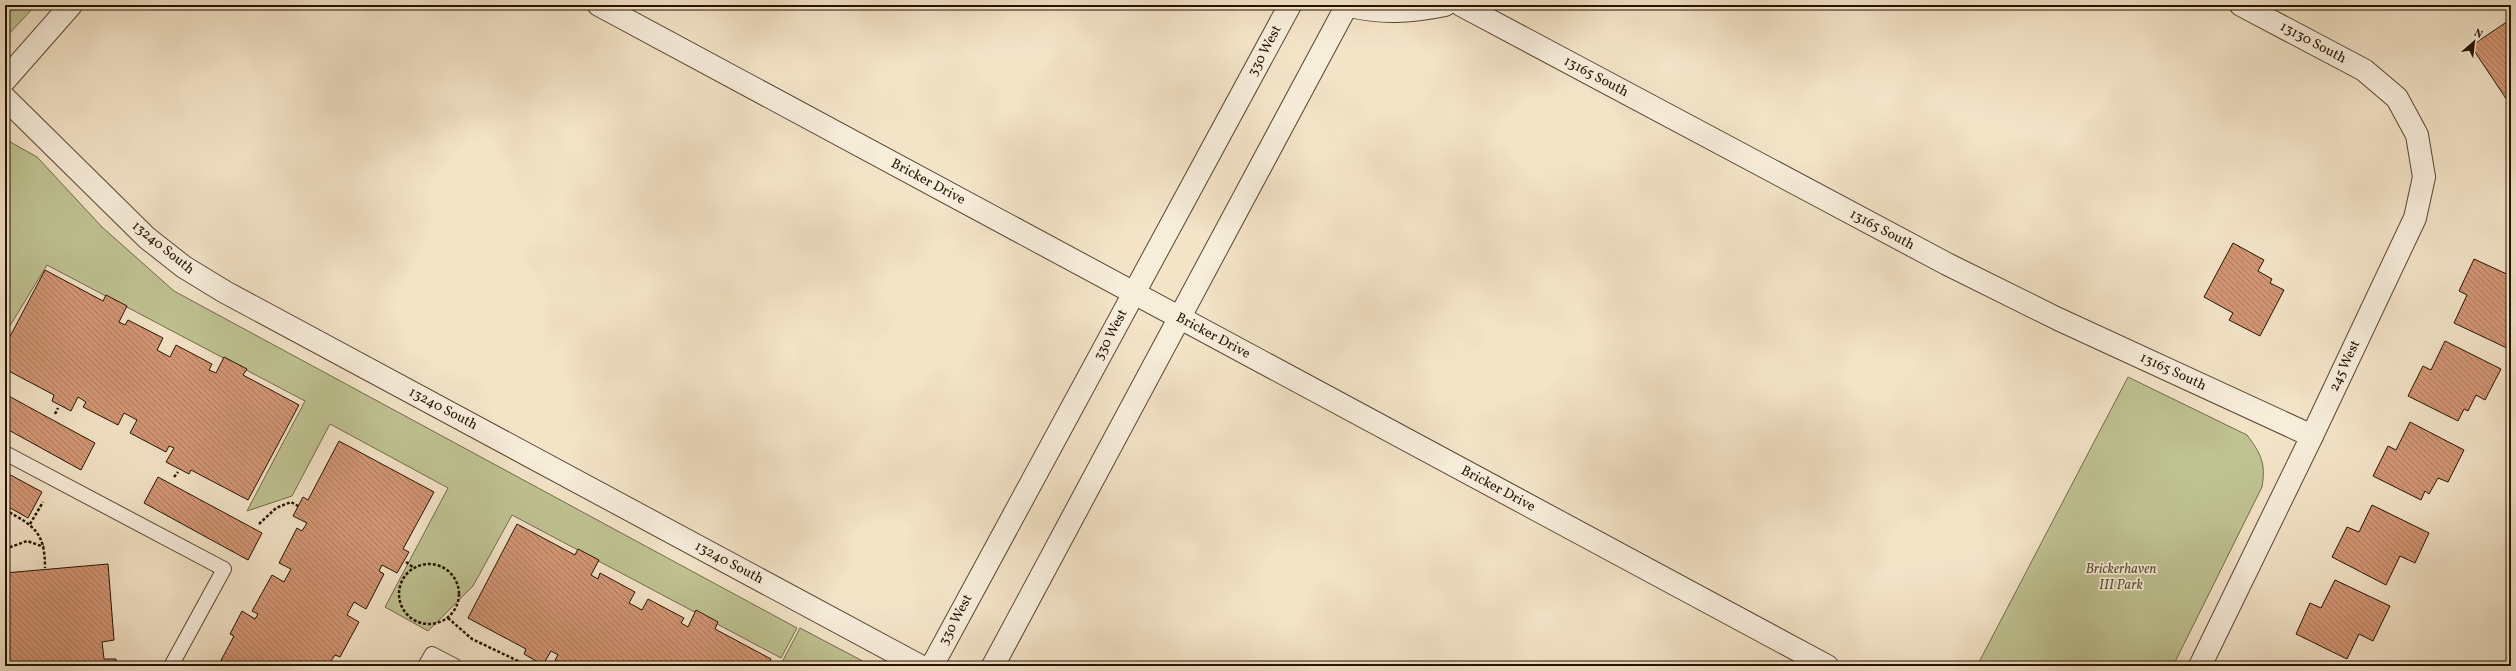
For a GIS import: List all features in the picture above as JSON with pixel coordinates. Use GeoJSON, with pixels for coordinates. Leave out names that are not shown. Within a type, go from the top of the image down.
{"type":"FeatureCollection","features":[{"type":"Feature","properties":{"kind":"street"},"geometry":{"type":"LineString","coordinates":[[5,80],[71,5]]}},
{"type":"Feature","properties":{"kind":"street","name":"Bricker Drive"},"geometry":{"type":"LineString","coordinates":[[599,5],[1827,666]]}},
{"type":"Feature","properties":{"kind":"street","name":"330 West"},"geometry":{"type":"LineString","coordinates":[[932,666],[1290,5]]}},
{"type":"Feature","properties":{"kind":"street"},"geometry":{"type":"LineString","coordinates":[[992,666],[1347,5],[1377,12],[1401,12],[1445,5]]}},
{"type":"Feature","properties":{"kind":"street","name":"13165 South"},"geometry":{"type":"LineString","coordinates":[[1461,5],[1947,264],[2065,323],[2312,436]]}},
{"type":"Feature","properties":{"kind":"street","name":"13130 South"},"geometry":{"type":"LineString","coordinates":[[2241,5],[2364,70]]}},
{"type":"Feature","properties":{"kind":"street","name":"245 West"},"geometry":{"type":"LineString","coordinates":[[2200,666],[2312,436],[2415,218],[2424,176],[2417,135],[2397,98],[2364,70]]}},
{"type":"Feature","properties":{"kind":"street","name":"13240 South"},"geometry":{"type":"LineString","coordinates":[[5,98],[148,238],[184,267],[225,292],[920,666]]}},
{"type":"Feature","properties":{"kind":"lane"},"geometry":{"type":"LineString","coordinates":[[5,453],[224,569],[171,666]]}},
{"type":"Feature","properties":{"kind":"lane"},"geometry":{"type":"LineString","coordinates":[[425,666],[432,654],[455,666]]}},
{"type":"Feature","properties":{"kind":"path"},"geometry":{"type":"LineString","coordinates":[[54,414],[58,408]]}},
{"type":"Feature","properties":{"kind":"path"},"geometry":{"type":"LineString","coordinates":[[174,477],[178,472]]}},
{"type":"Feature","properties":{"kind":"path"},"geometry":{"type":"LineString","coordinates":[[30,524],[47,495]]}},
{"type":"Feature","properties":{"kind":"path"},"geometry":{"type":"LineString","coordinates":[[259,524],[276,508],[291,502],[298,506]]}},
{"type":"Feature","properties":{"kind":"path"},"geometry":{"type":"LineString","coordinates":[[5,510],[30,524],[45,547],[45,568]]}},
{"type":"Feature","properties":{"kind":"path"},"geometry":{"type":"LineString","coordinates":[[5,549],[28,541],[45,547]]}},
{"type":"Feature","properties":{"kind":"path"},"geometry":{"type":"LineString","coordinates":[[406,562],[414,568]]}},
{"type":"Feature","properties":{"kind":"path"},"geometry":{"type":"LineString","coordinates":[[424,564],[439,566],[451,574],[457,582],[459,601],[448,618],[430,625],[420,623],[404,612],[400,602],[401,582],[414,568],[424,564]]}},
{"type":"Feature","properties":{"kind":"path"},"geometry":{"type":"LineString","coordinates":[[448,618],[472,639],[518,660],[522,666],[528,662]]}},
{"type":"Feature","properties":{"kind":"green space"},"geometry":{"type":"Polygon","coordinates":[[[5,5],[36,5],[5,38],[5,5]]]}},
{"type":"Feature","properties":{"kind":"green space"},"geometry":{"type":"Polygon","coordinates":[[[5,139],[37,157],[102,227],[174,291],[797,628],[781,658],[512,515],[473,586],[428,631],[385,607],[448,488],[330,424],[292,496],[247,511],[305,401],[47,265],[5,334],[5,139]]]}},
{"type":"Feature","properties":{"kind":"green space","name":"Brickerhaven III Park"},"geometry":{"type":"Polygon","coordinates":[[[2128,377],[2247,435],[2259,453],[2263,465],[2262,487],[2173,666],[1977,666],[2128,377]]]}},
{"type":"Feature","properties":{"kind":"green space"},"geometry":{"type":"Polygon","coordinates":[[[800,628],[872,666],[780,666],[800,628]]]}},
{"type":"Feature","properties":{"kind":"building"},"geometry":{"type":"Polygon","coordinates":[[[2511,19],[2511,106],[2471,46],[2511,19]]]}},
{"type":"Feature","properties":{"kind":"building"},"geometry":{"type":"Polygon","coordinates":[[[2511,136],[2511,189],[2508,189],[2511,136]]]}},
{"type":"Feature","properties":{"kind":"building"},"geometry":{"type":"Polygon","coordinates":[[[2233,243],[2264,260],[2258,271],[2272,279],[2270,283],[2284,290],[2260,336],[2229,320],[2233,313],[2204,297],[2233,243]]]}},
{"type":"Feature","properties":{"kind":"building"},"geometry":{"type":"Polygon","coordinates":[[[2474,259],[2511,276],[2511,350],[2454,323],[2467,295],[2459,291],[2474,259]]]}},
{"type":"Feature","properties":{"kind":"building"},"geometry":{"type":"Polygon","coordinates":[[[45,270],[103,301],[106,295],[127,306],[119,322],[125,325],[128,320],[163,338],[157,350],[170,357],[176,345],[212,364],[209,370],[216,373],[224,357],[247,369],[243,375],[299,405],[248,500],[191,470],[189,474],[166,462],[174,448],[169,446],[166,452],[130,433],[137,420],[124,413],[118,425],[83,407],[86,402],[78,397],[71,411],[52,401],[54,395],[5,369],[5,346],[45,270]]]}},
{"type":"Feature","properties":{"kind":"building"},"geometry":{"type":"Polygon","coordinates":[[[2445,341],[2501,369],[2485,400],[2476,395],[2468,411],[2464,409],[2458,421],[2408,396],[2423,366],[2431,370],[2445,341]]]}},
{"type":"Feature","properties":{"kind":"building"},"geometry":{"type":"Polygon","coordinates":[[[5,394],[95,443],[81,470],[5,428],[5,394]]]}},
{"type":"Feature","properties":{"kind":"building"},"geometry":{"type":"Polygon","coordinates":[[[2410,422],[2464,450],[2448,482],[2438,478],[2429,494],[2425,491],[2421,500],[2373,476],[2388,446],[2396,450],[2410,422]]]}},
{"type":"Feature","properties":{"kind":"building"},"geometry":{"type":"Polygon","coordinates":[[[339,441],[434,492],[403,549],[409,552],[397,573],[382,565],[379,571],[384,574],[366,609],[354,602],[347,615],[359,622],[340,657],[335,655],[331,661],[341,666],[218,666],[234,636],[230,634],[242,611],[255,619],[258,614],[252,611],[272,575],[284,582],[291,569],[279,563],[297,528],[302,531],[307,523],[293,516],[303,497],[308,500],[339,441]]]}},
{"type":"Feature","properties":{"kind":"building"},"geometry":{"type":"Polygon","coordinates":[[[5,472],[42,492],[28,518],[5,505],[5,472]]]}},
{"type":"Feature","properties":{"kind":"building"},"geometry":{"type":"Polygon","coordinates":[[[158,477],[262,533],[248,560],[144,503],[158,477]]]}},
{"type":"Feature","properties":{"kind":"building"},"geometry":{"type":"Polygon","coordinates":[[[2372,505],[2429,533],[2415,563],[2400,556],[2386,585],[2332,557],[2347,527],[2359,532],[2372,505]]]}},
{"type":"Feature","properties":{"kind":"building"},"geometry":{"type":"Polygon","coordinates":[[[517,524],[575,555],[578,549],[599,560],[591,575],[598,579],[600,573],[635,592],[629,603],[642,610],[648,599],[684,618],[681,623],[688,627],[696,610],[718,622],[715,629],[771,659],[767,666],[566,666],[555,660],[558,655],[551,651],[543,665],[524,654],[526,649],[468,618],[517,524]]]}},
{"type":"Feature","properties":{"kind":"building"},"geometry":{"type":"Polygon","coordinates":[[[108,564],[114,640],[102,642],[104,659],[116,659],[116,666],[5,666],[5,573],[108,564]]]}},
{"type":"Feature","properties":{"kind":"building"},"geometry":{"type":"Polygon","coordinates":[[[2335,580],[2390,606],[2373,641],[2359,634],[2347,659],[2296,634],[2310,603],[2321,608],[2335,580]]]}}]}
